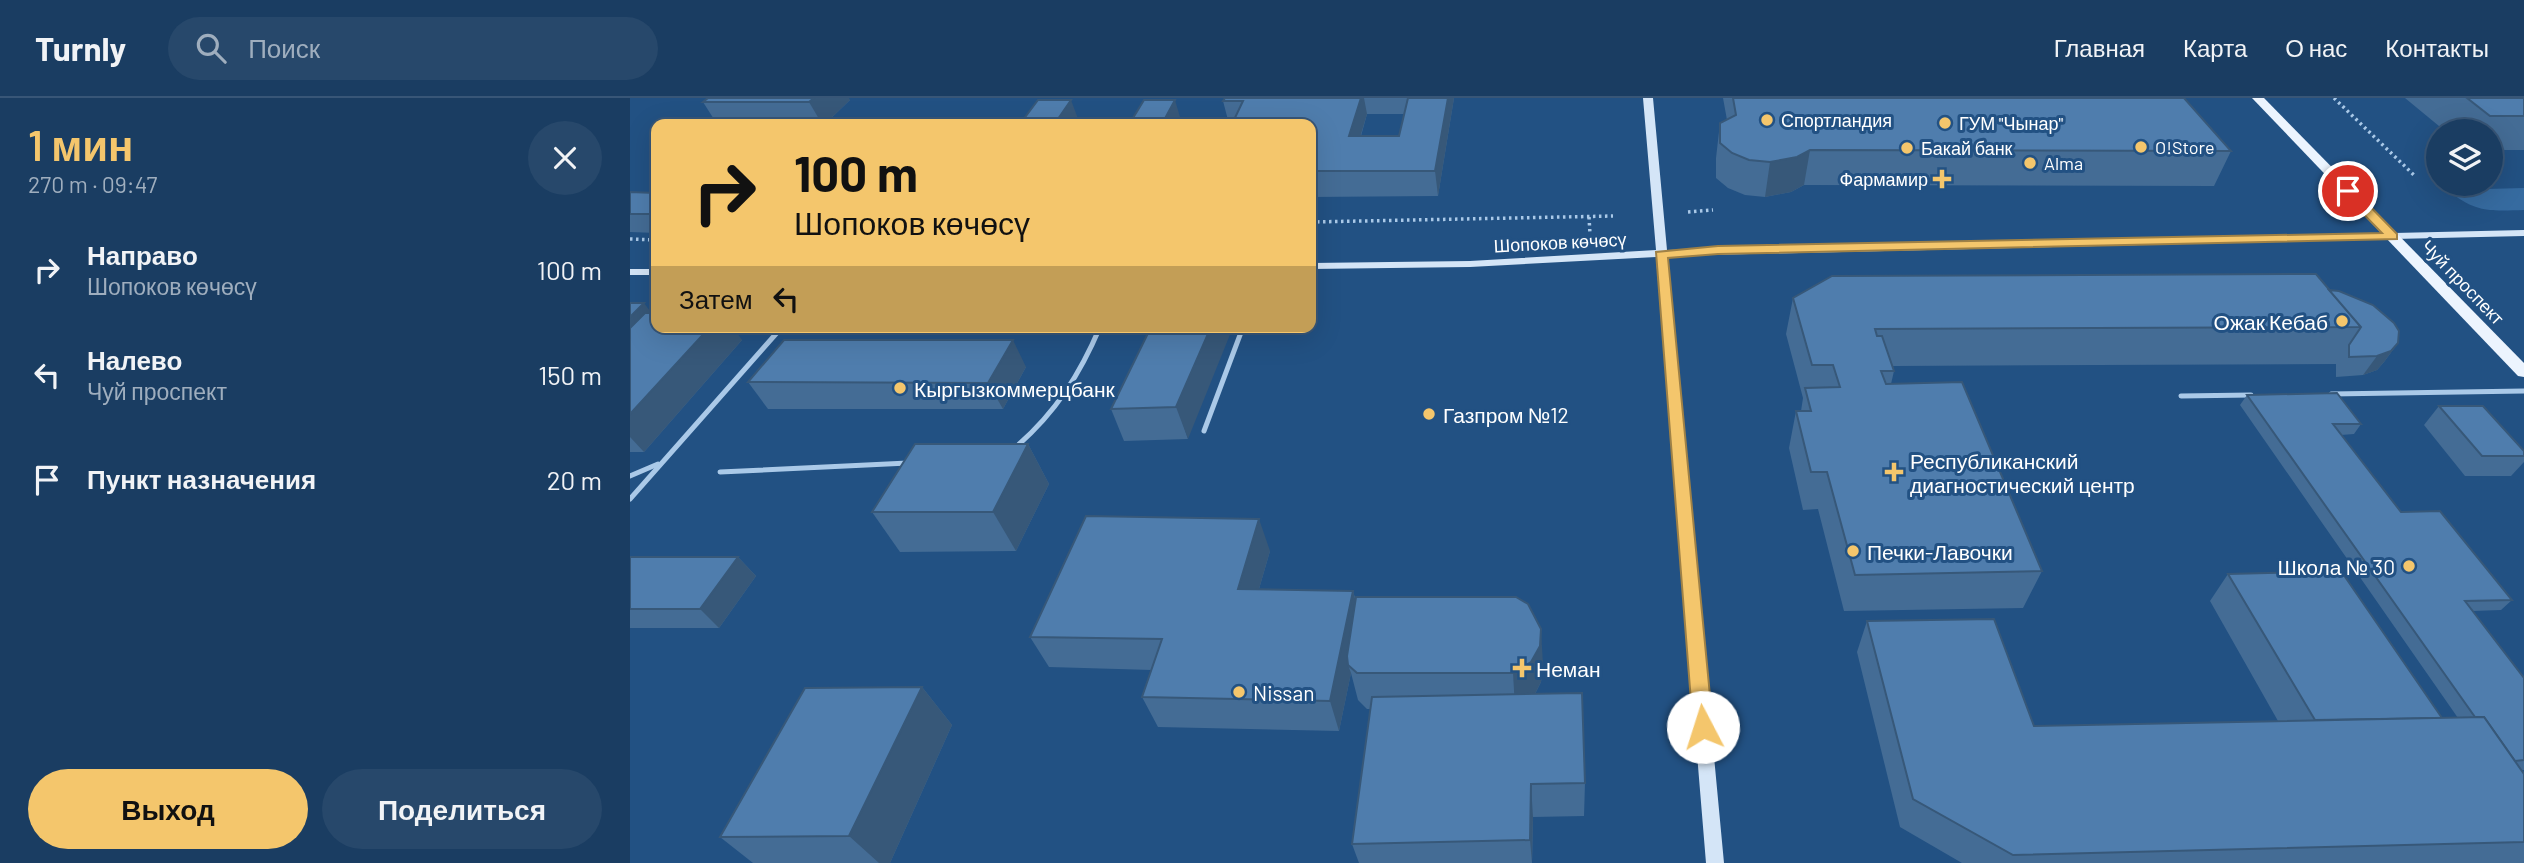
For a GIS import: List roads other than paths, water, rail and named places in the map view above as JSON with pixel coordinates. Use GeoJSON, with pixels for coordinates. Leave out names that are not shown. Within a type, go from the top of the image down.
{"type":"FeatureCollection","features":[{"type":"Feature","properties":{"kind":"main road","name":"Чуй проспект"},"geometry":{"type":"LineString","coordinates":[[2258,98],[2524,372]]}},
{"type":"Feature","properties":{"kind":"street"},"geometry":{"type":"LineString","coordinates":[[1648,98],[1715,863]]}},
{"type":"Feature","properties":{"kind":"street","name":"Шопоков көчөсү"},"geometry":{"type":"LineString","coordinates":[[1316,266],[1470,264],[1718,250],[2524,233]]}},
{"type":"Feature","properties":{"kind":"street"},"geometry":{"type":"LineString","coordinates":[[630,272],[651,272]]}},
{"type":"Feature","properties":{"kind":"lane"},"geometry":{"type":"LineString","coordinates":[[630,499],[777,333]]}},
{"type":"Feature","properties":{"kind":"lane"},"geometry":{"type":"LineString","coordinates":[[1007,450],[1016,448],[1046,422],[1066,396],[1097,333]]}},
{"type":"Feature","properties":{"kind":"lane"},"geometry":{"type":"LineString","coordinates":[[1204,431],[1241,333]]}},
{"type":"Feature","properties":{"kind":"lane"},"geometry":{"type":"LineString","coordinates":[[2320,394],[2524,391]]}},
{"type":"Feature","properties":{"kind":"lane"},"geometry":{"type":"LineString","coordinates":[[2181,396],[2264,395]]}},
{"type":"Feature","properties":{"kind":"lane"},"geometry":{"type":"LineString","coordinates":[[720,472],[915,462]]}},
{"type":"Feature","properties":{"kind":"lane"},"geometry":{"type":"LineString","coordinates":[[630,476],[661,463]]}},
{"type":"Feature","properties":{"kind":"place","name":"Спортландия"},"geometry":{"type":"Point","coordinates":[1767,120]}},
{"type":"Feature","properties":{"kind":"place","name":"ГУМ \"Чынар\""},"geometry":{"type":"Point","coordinates":[1945,123]}},
{"type":"Feature","properties":{"kind":"place","name":"O!Store"},"geometry":{"type":"Point","coordinates":[2141,147]}},
{"type":"Feature","properties":{"kind":"place","name":"Бакай банк"},"geometry":{"type":"Point","coordinates":[1907,148]}},
{"type":"Feature","properties":{"kind":"place","name":"Alma"},"geometry":{"type":"Point","coordinates":[2030,163]}},
{"type":"Feature","properties":{"kind":"place","name":"Фармамир"},"geometry":{"type":"Point","coordinates":[1942,179]}},
{"type":"Feature","properties":{"kind":"place","name":"Ожак Кебаб"},"geometry":{"type":"Point","coordinates":[2342,321]}},
{"type":"Feature","properties":{"kind":"place","name":"Кыргызкоммерцбанк"},"geometry":{"type":"Point","coordinates":[900,388]}},
{"type":"Feature","properties":{"kind":"place","name":"Газпром №12"},"geometry":{"type":"Point","coordinates":[1429,414]}},
{"type":"Feature","properties":{"kind":"place","name":"Республиканский диагностический центр"},"geometry":{"type":"Point","coordinates":[1894,472]}},
{"type":"Feature","properties":{"kind":"place","name":"Печки-Лавочки"},"geometry":{"type":"Point","coordinates":[1853,551]}},
{"type":"Feature","properties":{"kind":"place","name":"Школа № 30"},"geometry":{"type":"Point","coordinates":[2409,566]}},
{"type":"Feature","properties":{"kind":"place","name":"Неман"},"geometry":{"type":"Point","coordinates":[1522,668]}},
{"type":"Feature","properties":{"kind":"place","name":"Nissan"},"geometry":{"type":"Point","coordinates":[1239,692]}}]}
